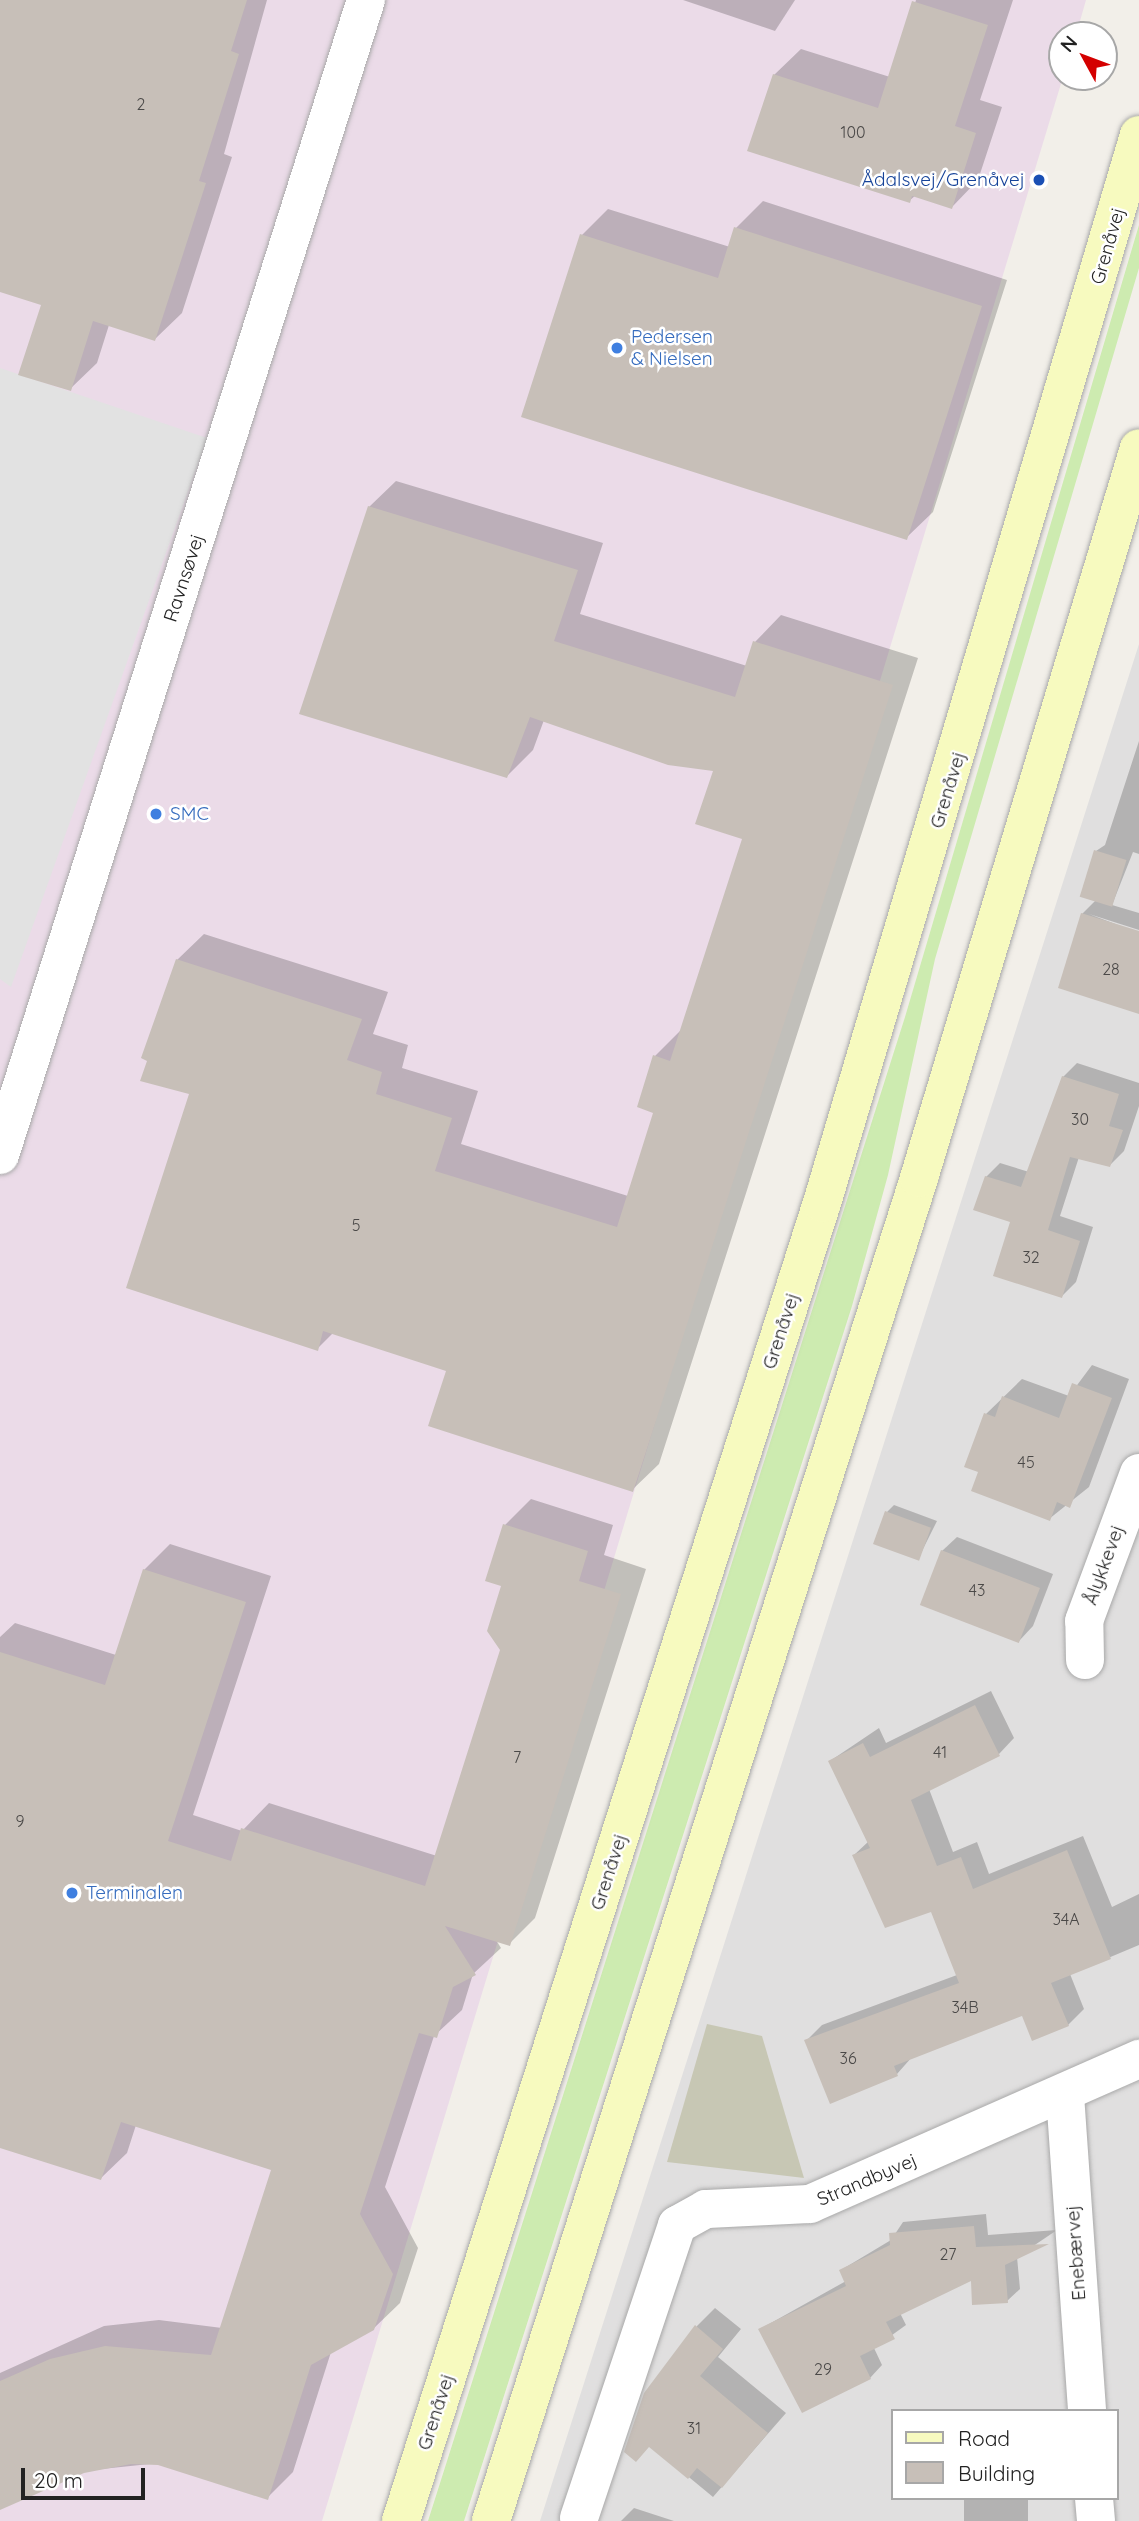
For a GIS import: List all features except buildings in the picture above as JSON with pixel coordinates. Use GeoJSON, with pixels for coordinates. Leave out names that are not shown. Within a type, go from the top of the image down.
{"type":"FeatureCollection","features":[{"type":"Feature","properties":{"kind":"main road","name":"Grenåvej"},"geometry":{"type":"LineString","coordinates":[[401,2521],[826,1190],[1139,135]]}},
{"type":"Feature","properties":{"kind":"main road"},"geometry":{"type":"LineString","coordinates":[[491,2521],[919,1178],[1139,447]]}},
{"type":"Feature","properties":{"kind":"street","name":"Ravnsøvej"},"geometry":{"type":"LineString","coordinates":[[0,1155],[366,0]]}},
{"type":"Feature","properties":{"kind":"street","name":"Ålykkevej"},"geometry":{"type":"LineString","coordinates":[[1085,1660],[1084,1621],[1139,1473]]}},
{"type":"Feature","properties":{"kind":"street","name":"Strandbyvej"},"geometry":{"type":"LineString","coordinates":[[579,2518],[677,2225],[706,2209],[810,2204],[1065,2095],[1139,2059]]}},
{"type":"Feature","properties":{"kind":"street","name":"Enebærvej"},"geometry":{"type":"LineString","coordinates":[[1065,2095],[1087,2409]]}},
{"type":"Feature","properties":{"kind":"street"},"geometry":{"type":"LineString","coordinates":[[1094,2500],[1096,2521]]}},
{"type":"Feature","properties":{"kind":"shaded area"},"geometry":{"type":"Polygon","coordinates":[[[0,0],[1086,0],[1080,21],[1048,21],[1048,91],[1059,91],[322,2521],[0,2521],[0,0]]]}},
{"type":"Feature","properties":{"kind":"shaded area"},"geometry":{"type":"Polygon","coordinates":[[[0,368],[207,438],[11,987],[0,979],[0,368]]]}},
{"type":"Feature","properties":{"kind":"shaded area"},"geometry":{"type":"Polygon","coordinates":[[[1139,644],[1139,2521],[540,2521],[1139,644]]]}},
{"type":"Feature","properties":{"kind":"shaded area"},"geometry":{"type":"Polygon","coordinates":[[[707,2024],[762,2036],[804,2178],[667,2162],[707,2024]]]}},
{"type":"Feature","properties":{"kind":"green space"},"geometry":{"type":"Polygon","coordinates":[[[1139,225],[1139,268],[935,959],[888,1175],[852,1306],[464,2521],[428,2521],[905,1017],[1139,225]]]}},
{"type":"Feature","properties":{"kind":"place","name":"Ådalsvej/Grenåvej"},"geometry":{"type":"Point","coordinates":[1039,180]}},
{"type":"Feature","properties":{"kind":"place","name":"Pedersen & Nielsen"},"geometry":{"type":"Point","coordinates":[617,348]}},
{"type":"Feature","properties":{"kind":"place","name":"SMC"},"geometry":{"type":"Point","coordinates":[156,814]}},
{"type":"Feature","properties":{"kind":"place","name":"Terminalen"},"geometry":{"type":"Point","coordinates":[72,1893]}}]}
